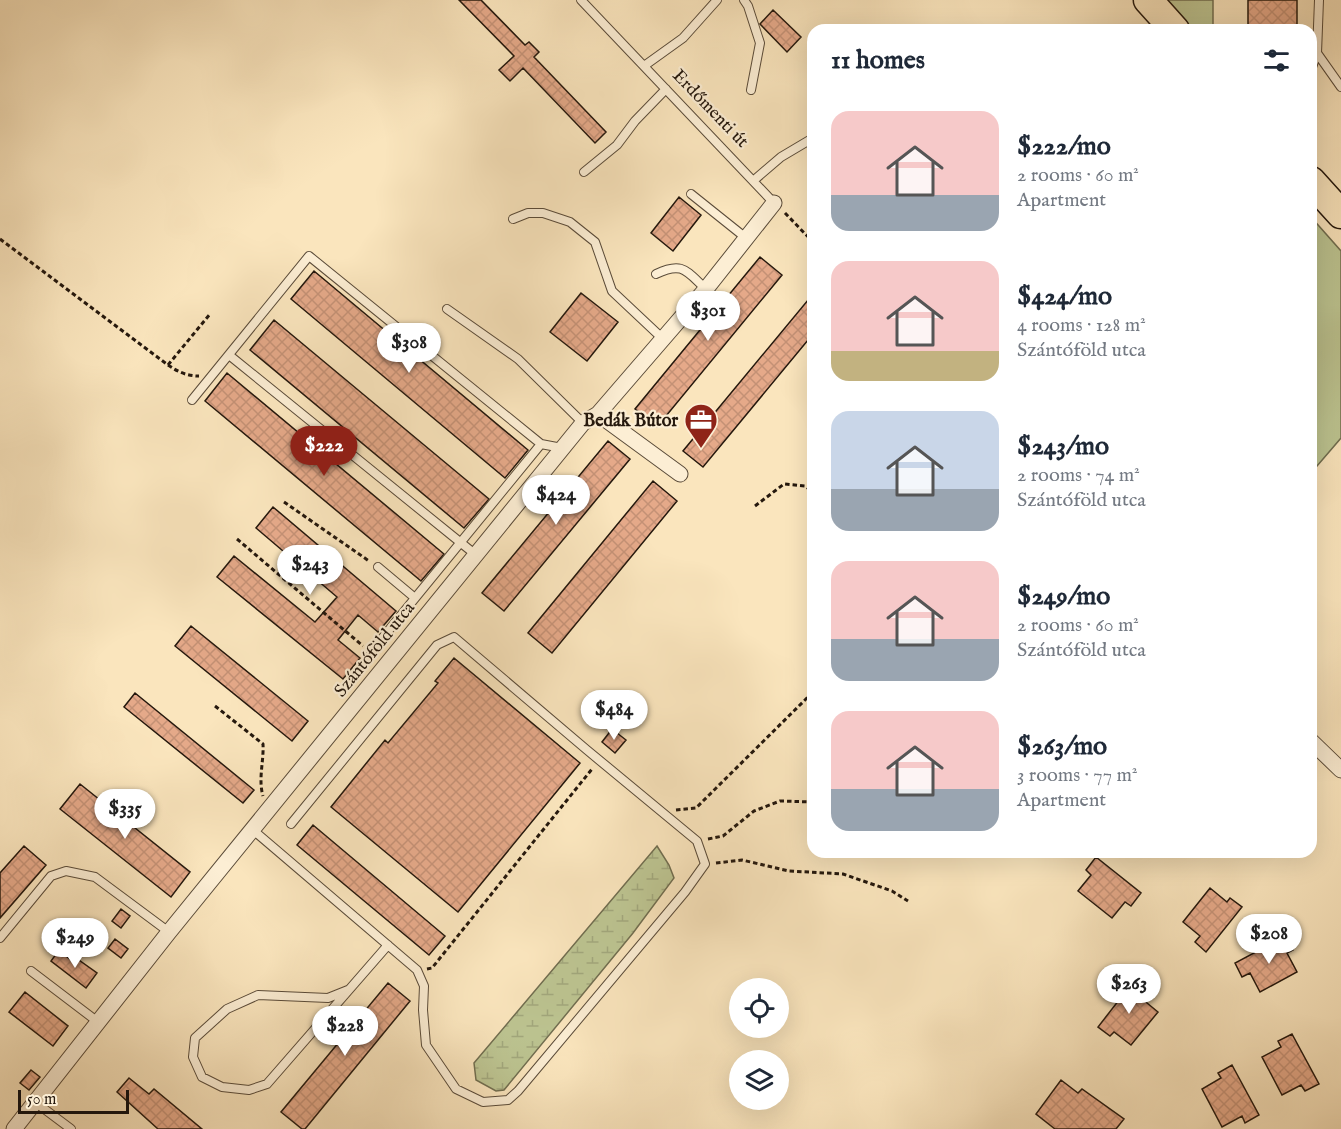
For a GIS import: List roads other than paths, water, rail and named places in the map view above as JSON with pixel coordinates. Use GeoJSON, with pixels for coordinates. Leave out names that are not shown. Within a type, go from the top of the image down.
{"type":"FeatureCollection","features":[{"type":"Feature","properties":{"kind":"highway"},"geometry":{"type":"LineString","coordinates":[[1148,0],[1170,24]]}},
{"type":"Feature","properties":{"kind":"highway"},"geometry":{"type":"LineString","coordinates":[[1317,188],[1341,214]]}},
{"type":"Feature","properties":{"kind":"street","name":"Szántóföld utca"},"geometry":{"type":"LineString","coordinates":[[14,1129],[169,932],[562,448],[583,423],[598,414],[706,289],[774,203]]}},
{"type":"Feature","properties":{"kind":"street"},"geometry":{"type":"LineString","coordinates":[[598,414],[680,474]]}},
{"type":"Feature","properties":{"kind":"street"},"geometry":{"type":"LineString","coordinates":[[1317,747],[1341,770]]}},
{"type":"Feature","properties":{"kind":"lane","name":"Erdőmenti út"},"geometry":{"type":"LineString","coordinates":[[581,0],[774,203]]}},
{"type":"Feature","properties":{"kind":"lane"},"geometry":{"type":"LineString","coordinates":[[644,66],[683,38],[717,0]]}},
{"type":"Feature","properties":{"kind":"lane"},"geometry":{"type":"LineString","coordinates":[[744,0],[760,43],[751,90]]}},
{"type":"Feature","properties":{"kind":"lane"},"geometry":{"type":"LineString","coordinates":[[1319,0],[1317,53],[1341,87]]}},
{"type":"Feature","properties":{"kind":"lane"},"geometry":{"type":"LineString","coordinates":[[584,172],[617,145],[635,121],[666,89]]}},
{"type":"Feature","properties":{"kind":"lane"},"geometry":{"type":"LineString","coordinates":[[753,181],[781,158],[807,142]]}},
{"type":"Feature","properties":{"kind":"lane"},"geometry":{"type":"LineString","coordinates":[[691,194],[746,238]]}},
{"type":"Feature","properties":{"kind":"lane"},"geometry":{"type":"LineString","coordinates":[[513,219],[528,213],[543,213],[570,222],[595,242],[612,291],[662,339]]}},
{"type":"Feature","properties":{"kind":"lane"},"geometry":{"type":"LineString","coordinates":[[192,400],[309,256],[541,444],[562,448]]}},
{"type":"Feature","properties":{"kind":"lane"},"geometry":{"type":"LineString","coordinates":[[656,274],[670,267],[684,269],[706,289]]}},
{"type":"Feature","properties":{"kind":"lane"},"geometry":{"type":"LineString","coordinates":[[447,309],[518,359],[583,423]]}},
{"type":"Feature","properties":{"kind":"lane"},"geometry":{"type":"LineString","coordinates":[[229,355],[476,555]]}},
{"type":"Feature","properties":{"kind":"lane"},"geometry":{"type":"LineString","coordinates":[[371,652],[541,444]]}},
{"type":"Feature","properties":{"kind":"lane"},"geometry":{"type":"LineString","coordinates":[[378,567],[415,598]]}},
{"type":"Feature","properties":{"kind":"lane"},"geometry":{"type":"LineString","coordinates":[[253,830],[417,969],[424,986],[423,1010],[426,1045],[456,1089],[483,1102],[508,1100],[686,892],[705,864],[697,841],[454,637],[436,645],[291,824]]}},
{"type":"Feature","properties":{"kind":"lane"},"geometry":{"type":"LineString","coordinates":[[0,938],[51,876],[66,871],[95,877],[169,932]]}},
{"type":"Feature","properties":{"kind":"lane"},"geometry":{"type":"LineString","coordinates":[[348,990],[328,998],[258,995],[227,1009],[195,1038],[193,1058],[202,1077],[222,1087],[249,1090],[267,1084],[388,945]]}},
{"type":"Feature","properties":{"kind":"lane"},"geometry":{"type":"LineString","coordinates":[[31,971],[98,1022]]}},
{"type":"Feature","properties":{"kind":"lane"},"geometry":{"type":"LineString","coordinates":[[35,1102],[71,1129]]}},
{"type":"Feature","properties":{"kind":"place","name":"Bedák Bútor"},"geometry":{"type":"Point","coordinates":[701,449]}}]}
